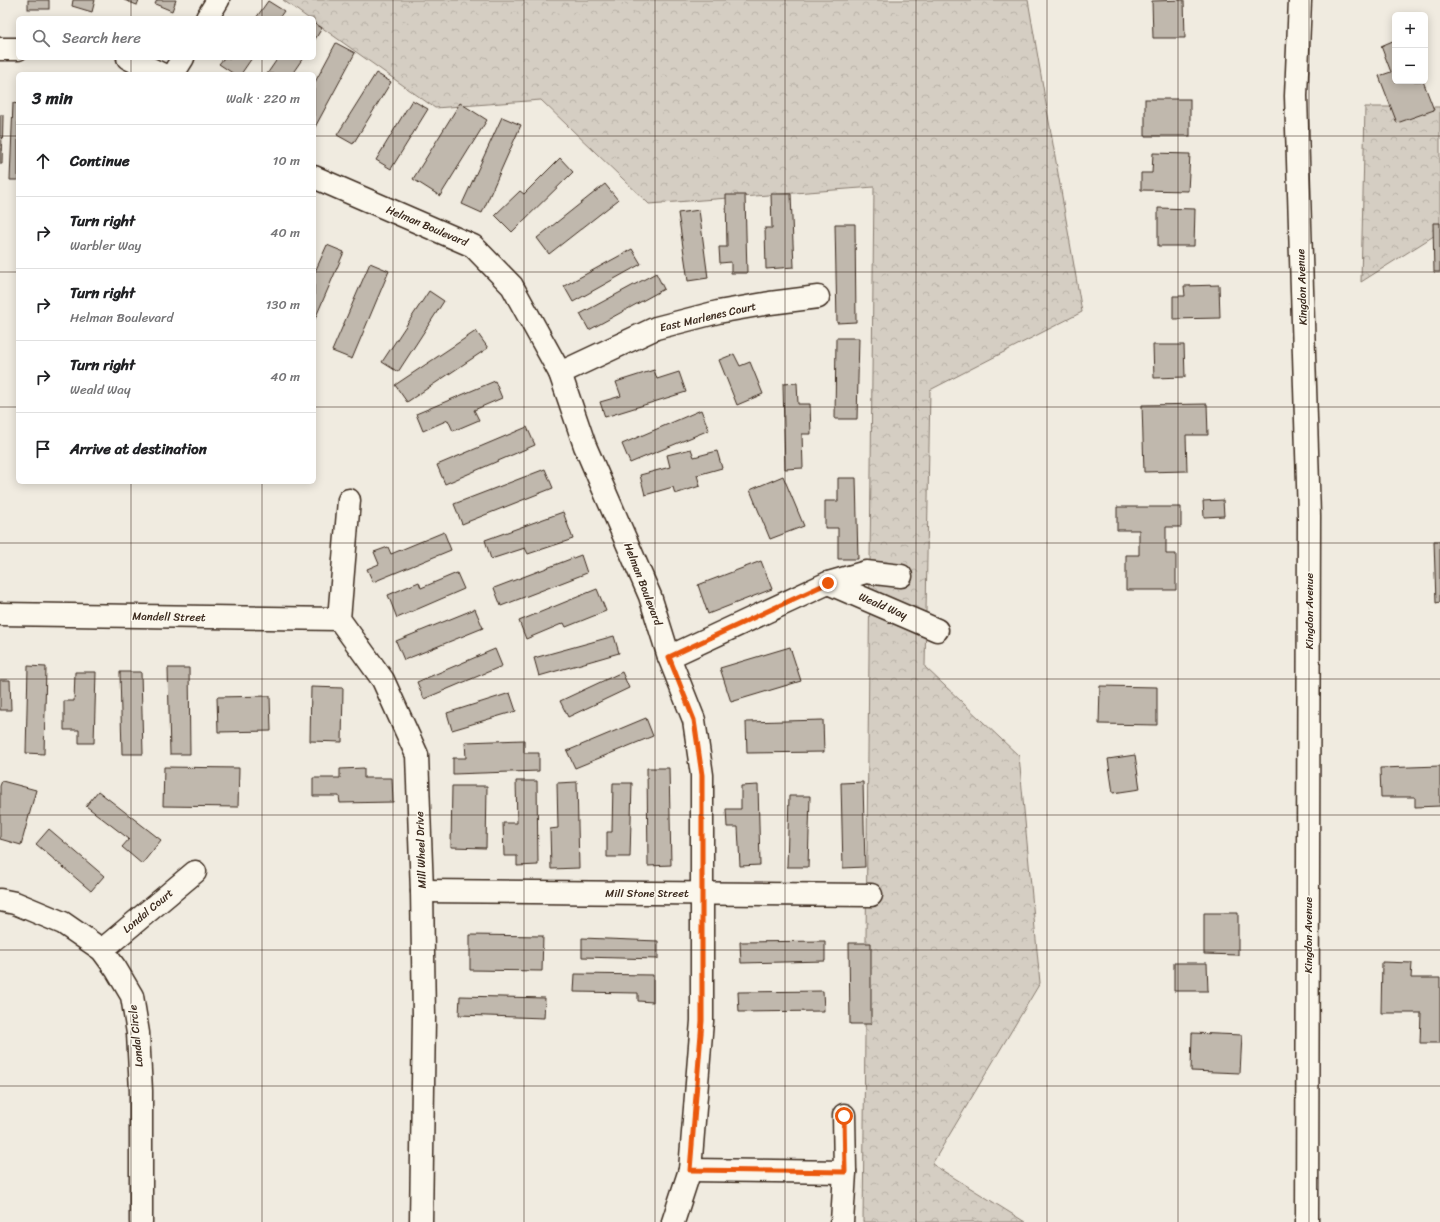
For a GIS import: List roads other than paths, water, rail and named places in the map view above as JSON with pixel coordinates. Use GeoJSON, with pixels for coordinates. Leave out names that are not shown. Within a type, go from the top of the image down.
{"type":"FeatureCollection","features":[{"type":"Feature","properties":{"kind":"street"},"geometry":{"type":"LineString","coordinates":[[208,16],[218,0]]}},
{"type":"Feature","properties":{"kind":"street","name":"Kingdon Avenue"},"geometry":{"type":"LineString","coordinates":[[1300,0],[1296,96],[1309,516],[1307,1222]]}},
{"type":"Feature","properties":{"kind":"street"},"geometry":{"type":"LineString","coordinates":[[0,49],[16,49]]}},
{"type":"Feature","properties":{"kind":"street"},"geometry":{"type":"LineString","coordinates":[[132,60],[157,72]]}},
{"type":"Feature","properties":{"kind":"street"},"geometry":{"type":"LineString","coordinates":[[174,72],[182,60]]}},
{"type":"Feature","properties":{"kind":"street","name":"Helman Boulevard"},"geometry":{"type":"LineString","coordinates":[[316,178],[473,246],[512,286],[560,373],[585,446],[650,596],[669,657],[694,720],[702,775],[702,1021],[690,1170],[673,1222]]}},
{"type":"Feature","properties":{"kind":"street","name":"East Marlenes Court"},"geometry":{"type":"LineString","coordinates":[[560,373],[656,328],[718,312],[818,297]]}},
{"type":"Feature","properties":{"kind":"street"},"geometry":{"type":"LineString","coordinates":[[339,619],[349,500]]}},
{"type":"Feature","properties":{"kind":"street","name":"Weald Way"},"geometry":{"type":"LineString","coordinates":[[669,657],[828,583],[866,572],[901,576]]}},
{"type":"Feature","properties":{"kind":"street","name":"Weald Way"},"geometry":{"type":"LineString","coordinates":[[828,583],[937,630]]}},
{"type":"Feature","properties":{"kind":"street","name":"Mandell Street"},"geometry":{"type":"LineString","coordinates":[[0,614],[339,619]]}},
{"type":"Feature","properties":{"kind":"street","name":"Mill Wheel Drive"},"geometry":{"type":"LineString","coordinates":[[339,619],[383,680],[417,755],[422,891],[424,1017],[421,1222]]}},
{"type":"Feature","properties":{"kind":"street","name":"Londal Court"},"geometry":{"type":"LineString","coordinates":[[102,950],[195,872]]}},
{"type":"Feature","properties":{"kind":"street","name":"Mill Stone Street"},"geometry":{"type":"LineString","coordinates":[[422,891],[871,895]]}},
{"type":"Feature","properties":{"kind":"street","name":"Londal Circle"},"geometry":{"type":"LineString","coordinates":[[0,900],[15,903],[63,923],[102,950],[116,969],[132,996],[138,1033],[141,1091],[141,1222]]}},
{"type":"Feature","properties":{"kind":"street"},"geometry":{"type":"LineString","coordinates":[[842,1222],[845,1172],[844,1116]]}},
{"type":"Feature","properties":{"kind":"street"},"geometry":{"type":"LineString","coordinates":[[690,1170],[845,1172]]}}]}
